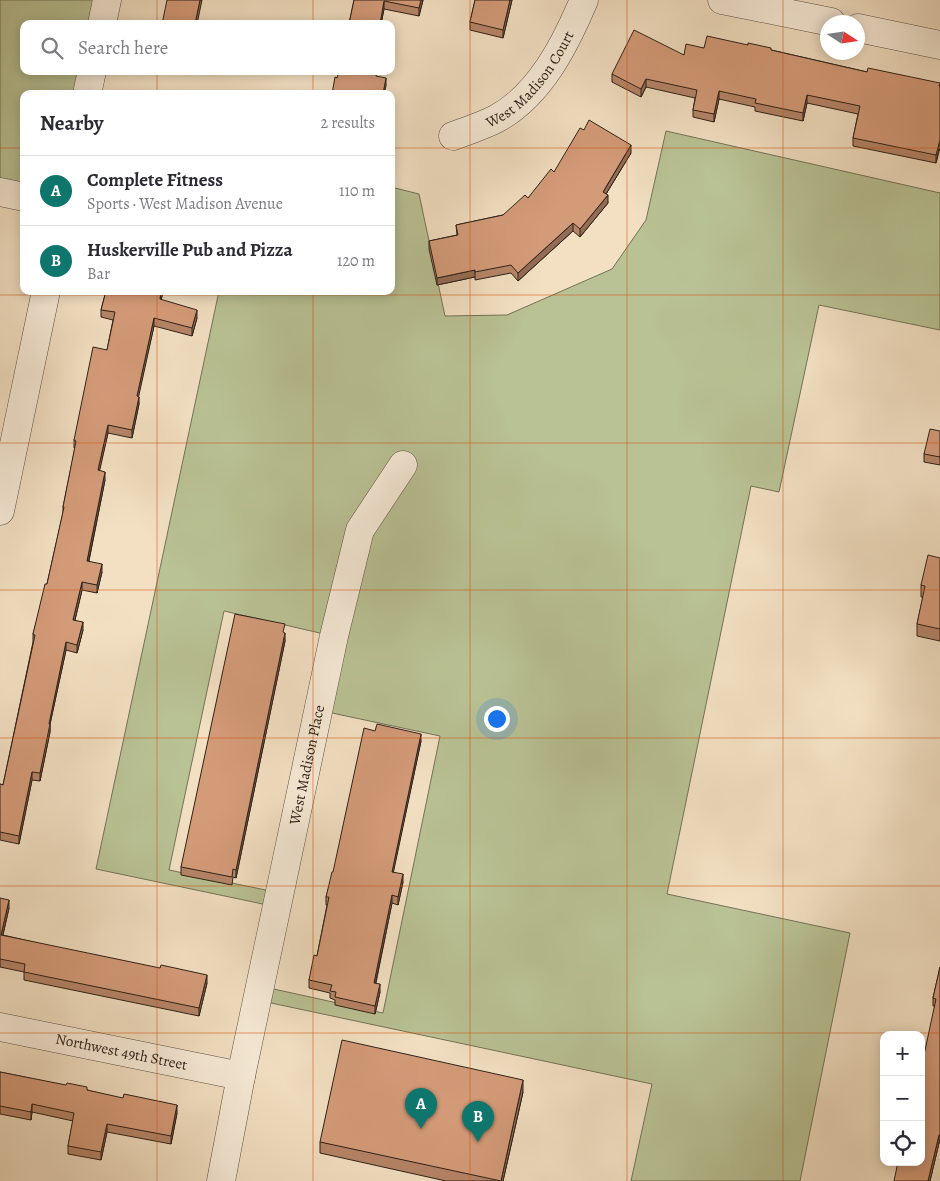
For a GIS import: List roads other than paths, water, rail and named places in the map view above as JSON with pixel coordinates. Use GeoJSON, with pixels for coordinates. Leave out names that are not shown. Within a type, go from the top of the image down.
{"type":"FeatureCollection","features":[{"type":"Feature","properties":{"kind":"street"},"geometry":{"type":"LineString","coordinates":[[103,20],[107,0]]}},
{"type":"Feature","properties":{"kind":"street","name":"West Madison Court"},"geometry":{"type":"LineString","coordinates":[[452,136],[495,119],[515,107],[530,93],[560,51],[584,0]]}},
{"type":"Feature","properties":{"kind":"street"},"geometry":{"type":"LineString","coordinates":[[727,1],[820,20]]}},
{"type":"Feature","properties":{"kind":"street"},"geometry":{"type":"LineString","coordinates":[[865,29],[940,45]]}},
{"type":"Feature","properties":{"kind":"street"},"geometry":{"type":"LineString","coordinates":[[88,90],[91,75]]}},
{"type":"Feature","properties":{"kind":"street"},"geometry":{"type":"LineString","coordinates":[[0,192],[20,196]]}},
{"type":"Feature","properties":{"kind":"street"},"geometry":{"type":"LineString","coordinates":[[0,510],[45,295]]}},
{"type":"Feature","properties":{"kind":"street","name":"West Madison Place"},"geometry":{"type":"LineString","coordinates":[[221,1181],[334,636],[360,530],[403,465]]}},
{"type":"Feature","properties":{"kind":"street","name":"Northwest 49th Street"},"geometry":{"type":"LineString","coordinates":[[0,1027],[242,1076]]}},
{"type":"Feature","properties":{"kind":"place","name":"Complete Fitness"},"geometry":{"type":"Point","coordinates":[421,1129]}},
{"type":"Feature","properties":{"kind":"place","name":"Huskerville Pub and Pizza"},"geometry":{"type":"Point","coordinates":[478,1142]}}]}
